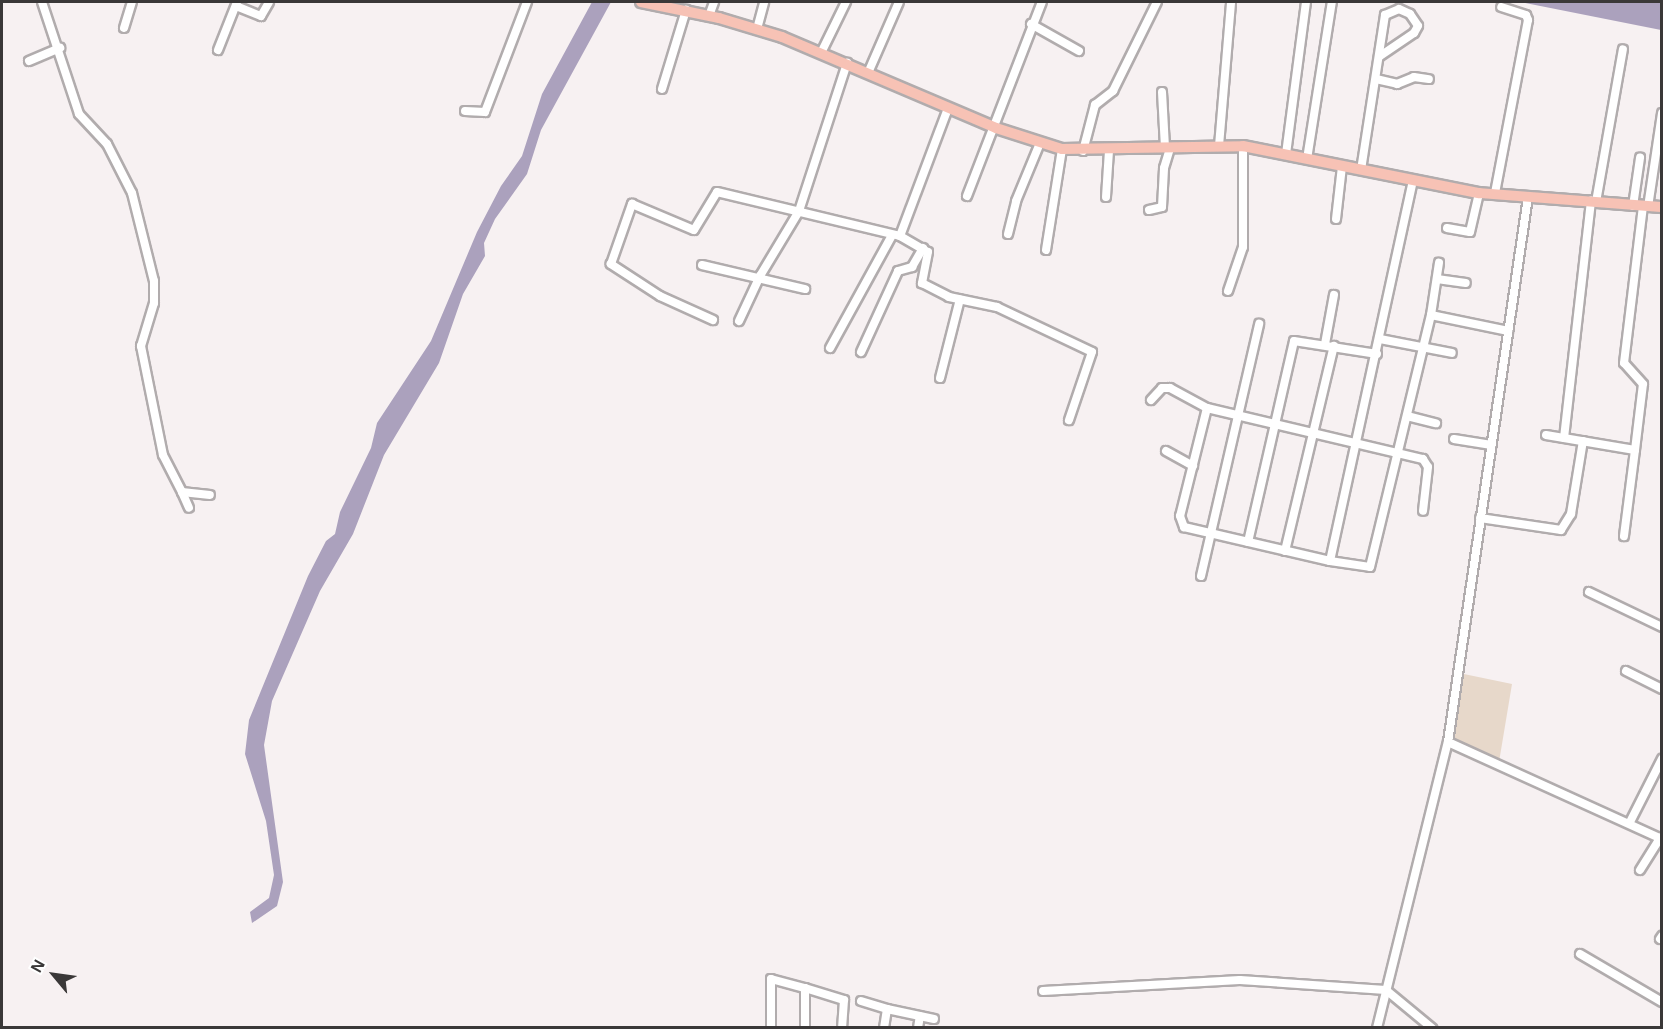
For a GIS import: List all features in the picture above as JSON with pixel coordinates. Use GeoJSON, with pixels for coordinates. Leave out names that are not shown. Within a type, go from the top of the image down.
{"type":"FeatureCollection","features":[{"type":"Feature","properties":{"kind":"main road"},"geometry":{"type":"LineString","coordinates":[[641,2],[686,10],[758,29],[821,52],[996,128],[1062,149],[1083,151],[1243,146],[1479,193],[1662,207]]}},
{"type":"Feature","properties":{"kind":"street"},"geometry":{"type":"LineString","coordinates":[[42,2],[60,48],[79,114],[107,144],[132,193],[154,287],[154,303],[141,341],[143,363],[161,448],[189,508]]}},
{"type":"Feature","properties":{"kind":"street"},"geometry":{"type":"LineString","coordinates":[[124,28],[132,2]]}},
{"type":"Feature","properties":{"kind":"street"},"geometry":{"type":"LineString","coordinates":[[218,50],[237,4],[261,16],[269,2]]}},
{"type":"Feature","properties":{"kind":"street"},"geometry":{"type":"LineString","coordinates":[[465,111],[486,112],[527,2]]}},
{"type":"Feature","properties":{"kind":"street"},"geometry":{"type":"LineString","coordinates":[[709,16],[714,2]]}},
{"type":"Feature","properties":{"kind":"street"},"geometry":{"type":"LineString","coordinates":[[758,29],[764,2]]}},
{"type":"Feature","properties":{"kind":"street"},"geometry":{"type":"LineString","coordinates":[[821,52],[846,2]]}},
{"type":"Feature","properties":{"kind":"street"},"geometry":{"type":"LineString","coordinates":[[868,73],[899,2]]}},
{"type":"Feature","properties":{"kind":"street"},"geometry":{"type":"LineString","coordinates":[[967,196],[996,128],[1031,24],[1042,2]]}},
{"type":"Feature","properties":{"kind":"street"},"geometry":{"type":"LineString","coordinates":[[1083,151],[1095,105],[1113,91],[1157,2]]}},
{"type":"Feature","properties":{"kind":"street"},"geometry":{"type":"LineString","coordinates":[[1219,146],[1231,2]]}},
{"type":"Feature","properties":{"kind":"street"},"geometry":{"type":"LineString","coordinates":[[1286,154],[1306,2]]}},
{"type":"Feature","properties":{"kind":"street"},"geometry":{"type":"LineString","coordinates":[[1307,159],[1332,2]]}},
{"type":"Feature","properties":{"kind":"street"},"geometry":{"type":"LineString","coordinates":[[1495,193],[1528,20],[1526,15],[1501,7]]}},
{"type":"Feature","properties":{"kind":"street"},"geometry":{"type":"LineString","coordinates":[[1361,170],[1385,14],[1399,9],[1410,14],[1418,26],[1414,33],[1380,56]]}},
{"type":"Feature","properties":{"kind":"street"},"geometry":{"type":"LineString","coordinates":[[662,88],[686,10]]}},
{"type":"Feature","properties":{"kind":"street"},"geometry":{"type":"LineString","coordinates":[[1031,24],[1079,51]]}},
{"type":"Feature","properties":{"kind":"street"},"geometry":{"type":"LineString","coordinates":[[28,61],[60,48]]}},
{"type":"Feature","properties":{"kind":"street"},"geometry":{"type":"LineString","coordinates":[[1564,438],[1593,202],[1623,49]]}},
{"type":"Feature","properties":{"kind":"street"},"geometry":{"type":"LineString","coordinates":[[739,321],[760,276],[799,212],[847,63]]}},
{"type":"Feature","properties":{"kind":"street"},"geometry":{"type":"LineString","coordinates":[[1376,79],[1397,84],[1414,77],[1429,79]]}},
{"type":"Feature","properties":{"kind":"street"},"geometry":{"type":"LineString","coordinates":[[1149,210],[1162,207],[1164,168],[1168,148],[1162,92]]}},
{"type":"Feature","properties":{"kind":"street"},"geometry":{"type":"LineString","coordinates":[[830,348],[895,236],[948,108]]}},
{"type":"Feature","properties":{"kind":"street"},"geometry":{"type":"LineString","coordinates":[[1624,536],[1643,384],[1624,363],[1641,206],[1662,113]]}},
{"type":"Feature","properties":{"kind":"street"},"geometry":{"type":"LineString","coordinates":[[1008,234],[1016,201],[1040,143]]}},
{"type":"Feature","properties":{"kind":"street"},"geometry":{"type":"LineString","coordinates":[[1228,291],[1243,247],[1243,146]]}},
{"type":"Feature","properties":{"kind":"street"},"geometry":{"type":"LineString","coordinates":[[1046,250],[1062,149]]}},
{"type":"Feature","properties":{"kind":"street"},"geometry":{"type":"LineString","coordinates":[[1106,197],[1109,150]]}},
{"type":"Feature","properties":{"kind":"street"},"geometry":{"type":"LineString","coordinates":[[1640,158],[1641,206]]}},
{"type":"Feature","properties":{"kind":"street"},"geometry":{"type":"LineString","coordinates":[[1336,219],[1342,166]]}},
{"type":"Feature","properties":{"kind":"street"},"geometry":{"type":"LineString","coordinates":[[1330,561],[1413,181]]}},
{"type":"Feature","properties":{"kind":"street"},"geometry":{"type":"LineString","coordinates":[[712,320],[660,296],[611,264],[632,204],[694,230],[717,192],[895,236],[923,248],[929,254],[921,282],[960,299],[997,307],[1092,352],[1069,420]]}},
{"type":"Feature","properties":{"kind":"street"},"geometry":{"type":"LineString","coordinates":[[1447,228],[1470,232],[1479,193]]}},
{"type":"Feature","properties":{"kind":"street"},"geometry":{"type":"LineString","coordinates":[[1377,1028],[1448,742],[1528,197]]}},
{"type":"Feature","properties":{"kind":"street"},"geometry":{"type":"LineString","coordinates":[[861,352],[898,271],[912,267],[923,248]]}},
{"type":"Feature","properties":{"kind":"street"},"geometry":{"type":"LineString","coordinates":[[1207,408],[1180,522],[1184,527],[1364,568],[1372,564],[1424,347],[1439,263]]}},
{"type":"Feature","properties":{"kind":"street"},"geometry":{"type":"LineString","coordinates":[[702,265],[760,276],[806,289]]}},
{"type":"Feature","properties":{"kind":"street"},"geometry":{"type":"LineString","coordinates":[[1437,279],[1466,283]]}},
{"type":"Feature","properties":{"kind":"street"},"geometry":{"type":"LineString","coordinates":[[1285,550],[1314,434],[1329,345],[1334,295]]}},
{"type":"Feature","properties":{"kind":"street"},"geometry":{"type":"LineString","coordinates":[[940,378],[960,299]]}},
{"type":"Feature","properties":{"kind":"street"},"geometry":{"type":"LineString","coordinates":[[1431,315],[1508,331]]}},
{"type":"Feature","properties":{"kind":"street"},"geometry":{"type":"LineString","coordinates":[[1201,576],[1241,416],[1259,324]]}},
{"type":"Feature","properties":{"kind":"street"},"geometry":{"type":"LineString","coordinates":[[1380,339],[1452,353]]}},
{"type":"Feature","properties":{"kind":"street"},"geometry":{"type":"LineString","coordinates":[[1248,542],[1294,341],[1377,354]]}},
{"type":"Feature","properties":{"kind":"street"},"geometry":{"type":"LineString","coordinates":[[1151,400],[1162,388],[1170,388],[1207,408],[1423,459],[1427,464],[1423,511]]}},
{"type":"Feature","properties":{"kind":"street"},"geometry":{"type":"LineString","coordinates":[[1407,416],[1436,423]]}},
{"type":"Feature","properties":{"kind":"street"},"geometry":{"type":"LineString","coordinates":[[1546,435],[1635,450]]}},
{"type":"Feature","properties":{"kind":"street"},"geometry":{"type":"LineString","coordinates":[[1454,439],[1492,445]]}},
{"type":"Feature","properties":{"kind":"street"},"geometry":{"type":"LineString","coordinates":[[1480,518],[1561,530],[1571,514],[1583,441]]}},
{"type":"Feature","properties":{"kind":"street"},"geometry":{"type":"LineString","coordinates":[[1166,451],[1193,466]]}},
{"type":"Feature","properties":{"kind":"street"},"geometry":{"type":"LineString","coordinates":[[182,492],[210,495]]}},
{"type":"Feature","properties":{"kind":"street"},"geometry":{"type":"LineString","coordinates":[[1589,592],[1662,627]]}},
{"type":"Feature","properties":{"kind":"street"},"geometry":{"type":"LineString","coordinates":[[1626,670],[1662,689]]}},
{"type":"Feature","properties":{"kind":"street"},"geometry":{"type":"LineString","coordinates":[[1448,742],[1630,822],[1661,838],[1640,870]]}},
{"type":"Feature","properties":{"kind":"street"},"geometry":{"type":"LineString","coordinates":[[1630,822],[1662,759]]}},
{"type":"Feature","properties":{"kind":"street"},"geometry":{"type":"LineString","coordinates":[[1580,954],[1662,1002]]}},
{"type":"Feature","properties":{"kind":"street"},"geometry":{"type":"LineString","coordinates":[[771,1028],[771,979],[844,1000],[842,1028]]}},
{"type":"Feature","properties":{"kind":"street"},"geometry":{"type":"LineString","coordinates":[[1043,991],[1240,980],[1386,990],[1432,1028]]}},
{"type":"Feature","properties":{"kind":"street"},"geometry":{"type":"LineString","coordinates":[[805,988],[805,1028]]}},
{"type":"Feature","properties":{"kind":"street"},"geometry":{"type":"LineString","coordinates":[[861,1001],[934,1019]]}},
{"type":"Feature","properties":{"kind":"street"},"geometry":{"type":"LineString","coordinates":[[884,1028],[887,1009]]}},
{"type":"Feature","properties":{"kind":"street"},"geometry":{"type":"LineString","coordinates":[[918,1028],[920,1016]]}},
{"type":"Feature","properties":{"kind":"shaded area"},"geometry":{"type":"Polygon","coordinates":[[[592,2],[611,2],[541,130],[527,174],[495,219],[484,243],[485,256],[463,294],[439,363],[384,455],[353,534],[320,591],[272,701],[264,745],[283,882],[277,906],[252,923],[250,912],[269,898],[274,875],[266,821],[245,754],[249,720],[308,576],[326,541],[335,534],[340,512],[371,448],[377,423],[431,341],[477,232],[501,186],[522,156],[542,94],[592,2]]]}},
{"type":"Feature","properties":{"kind":"shaded area"},"geometry":{"type":"Polygon","coordinates":[[[1520,2],[1661,2],[1661,30],[1520,2]]]}},
{"type":"Feature","properties":{"kind":"shaded area"},"geometry":{"type":"Polygon","coordinates":[[[1459,673],[1512,684],[1499,762],[1450,739],[1459,673]]]}}]}
